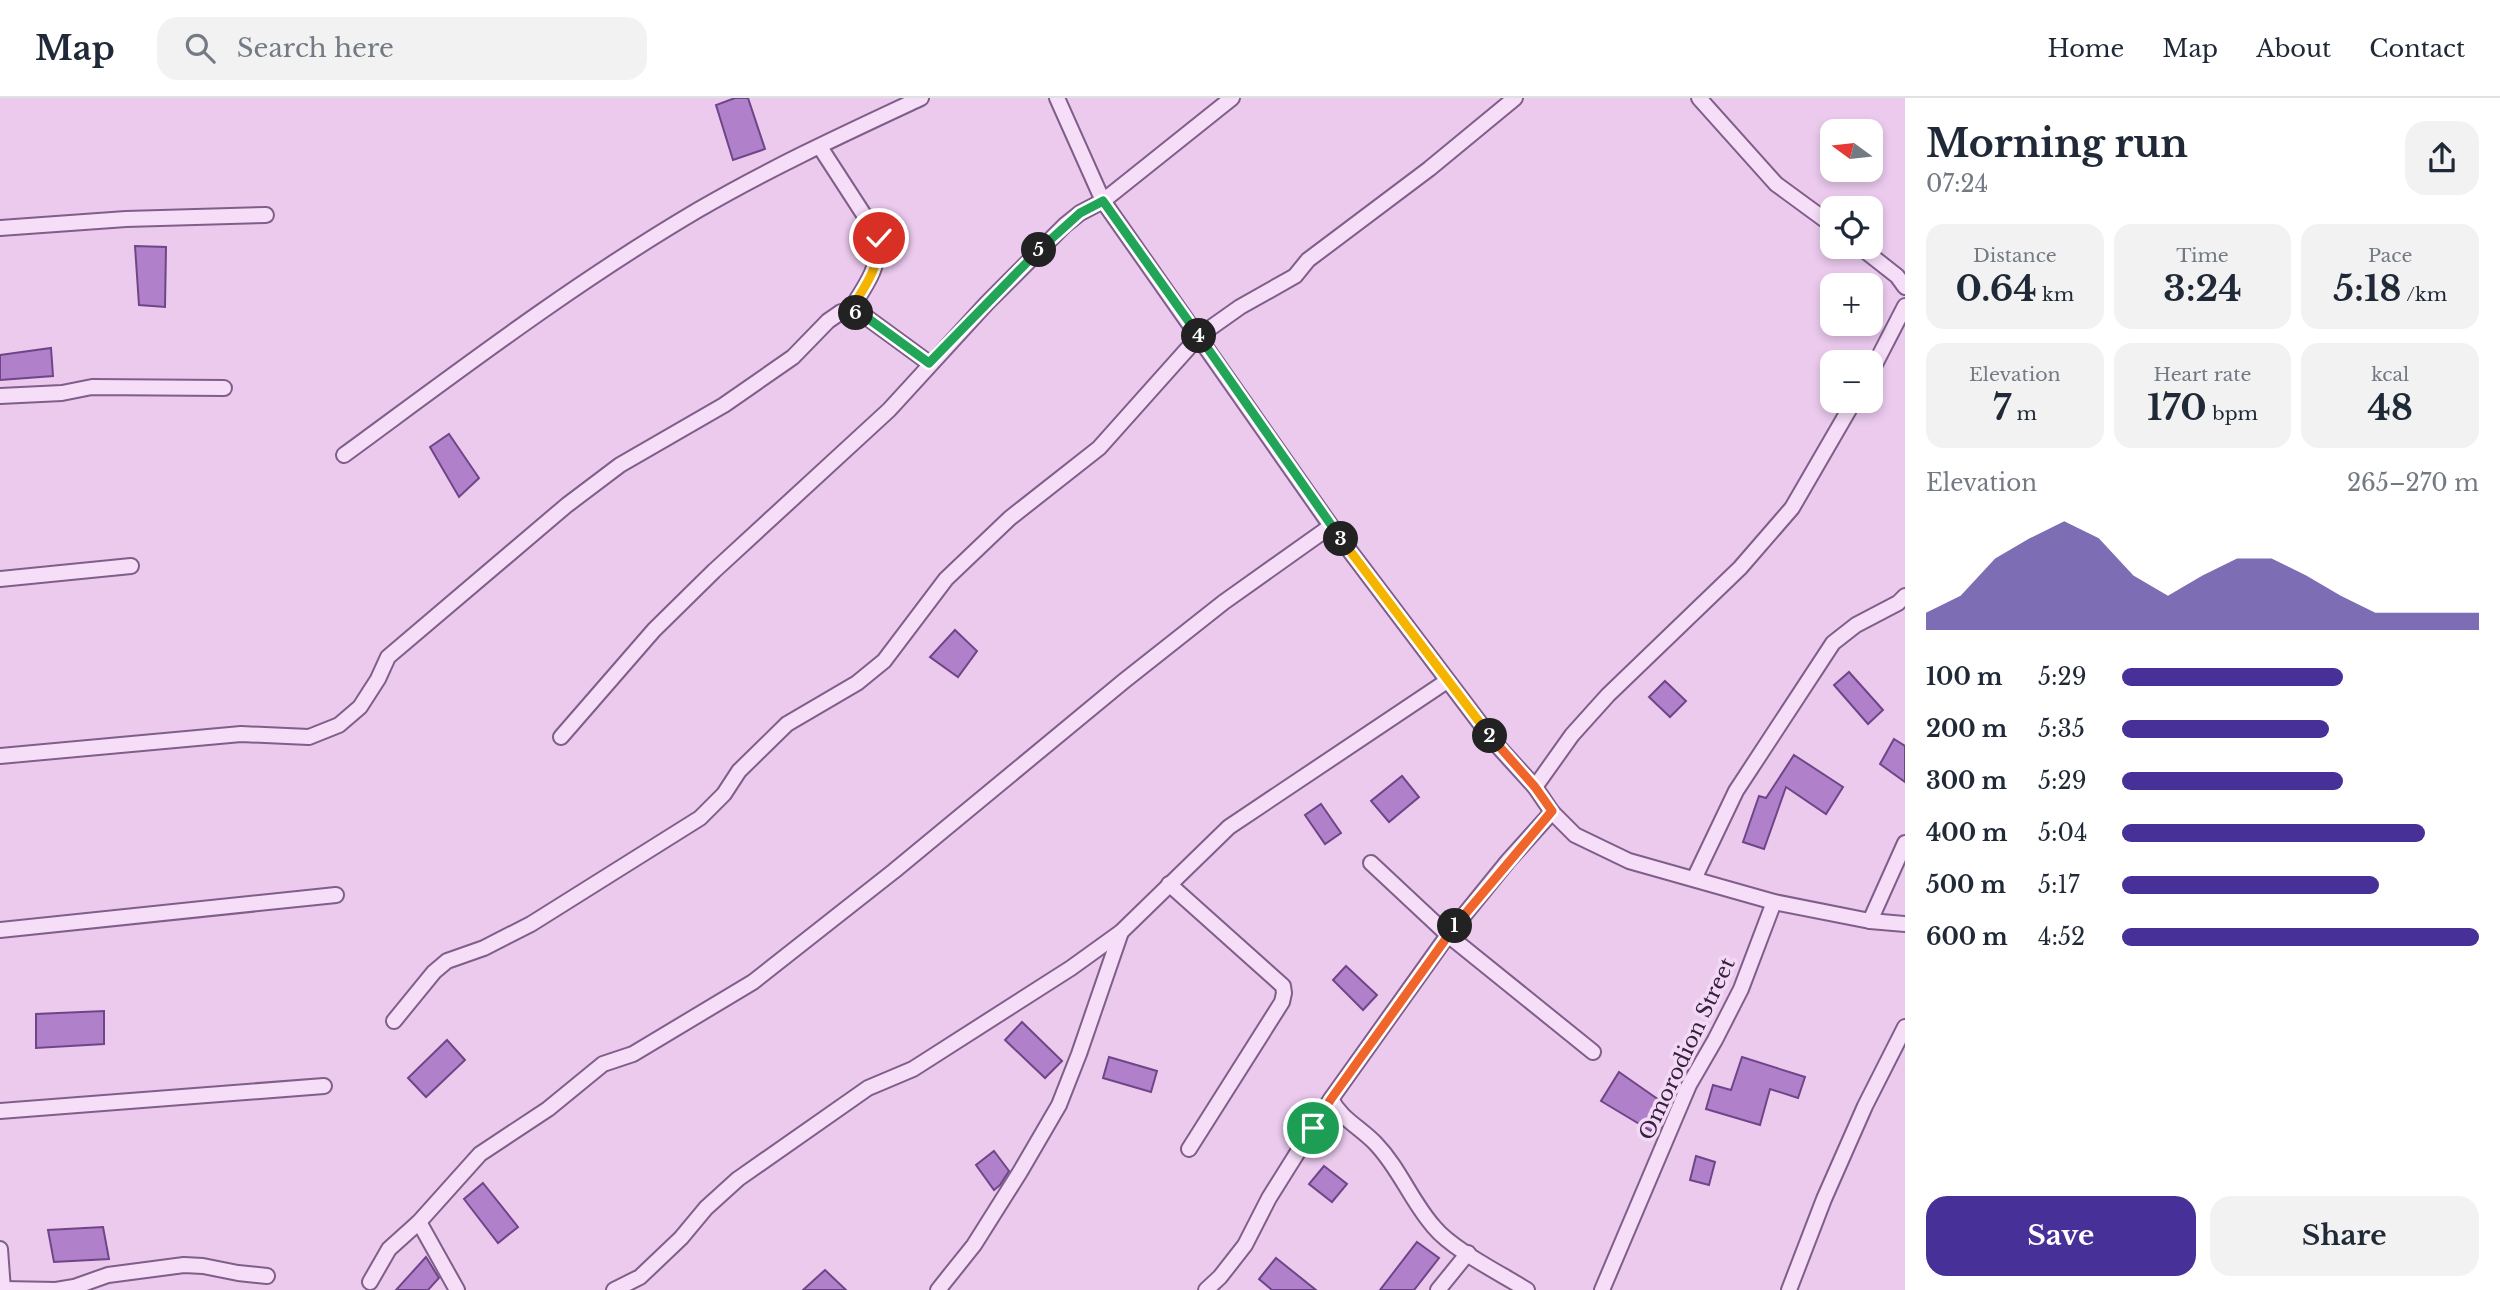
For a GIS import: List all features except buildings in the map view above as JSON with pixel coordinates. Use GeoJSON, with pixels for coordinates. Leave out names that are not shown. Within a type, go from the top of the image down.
{"type":"FeatureCollection","features":[{"type":"Feature","properties":{"kind":"street"},"geometry":{"type":"LineString","coordinates":[[344,455],[539,312],[629,253],[753,179],[921,98]]}},
{"type":"Feature","properties":{"kind":"street"},"geometry":{"type":"LineString","coordinates":[[561,737],[654,631],[714,571],[889,410],[929,363],[1065,225],[1080,213],[1103,201],[1232,98]]}},
{"type":"Feature","properties":{"kind":"street"},"geometry":{"type":"LineString","coordinates":[[394,1021],[434,972],[447,961],[484,948],[531,924],[700,818],[724,794],[740,771],[787,724],[857,682],[884,661],[946,579],[1010,518],[1099,448],[1199,336],[1240,307],[1294,276],[1308,260],[1429,169],[1515,98]]}},
{"type":"Feature","properties":{"kind":"street"},"geometry":{"type":"LineString","coordinates":[[1699,98],[1776,184],[1820,216]]}},
{"type":"Feature","properties":{"kind":"street"},"geometry":{"type":"LineString","coordinates":[[1059,99],[1103,201],[1331,526],[1495,743],[1575,835],[1629,861],[1774,902],[1871,921],[1905,924]]}},
{"type":"Feature","properties":{"kind":"street"},"geometry":{"type":"LineString","coordinates":[[820,147],[879,238],[880,253],[875,271],[849,312]]}},
{"type":"Feature","properties":{"kind":"street"},"geometry":{"type":"LineString","coordinates":[[0,228],[126,219],[267,215]]}},
{"type":"Feature","properties":{"kind":"street"},"geometry":{"type":"LineString","coordinates":[[1875,259],[1897,276],[1905,287]]}},
{"type":"Feature","properties":{"kind":"street"},"geometry":{"type":"LineString","coordinates":[[1882,350],[1905,306]]}},
{"type":"Feature","properties":{"kind":"street"},"geometry":{"type":"LineString","coordinates":[[0,756],[241,734],[309,737],[339,726],[360,707],[388,657],[567,505],[620,465],[724,405],[793,357],[828,321],[841,312],[862,314],[929,363]]}},
{"type":"Feature","properties":{"kind":"street"},"geometry":{"type":"LineString","coordinates":[[0,396],[62,393],[92,387],[224,388]]}},
{"type":"Feature","properties":{"kind":"street"},"geometry":{"type":"LineString","coordinates":[[1535,787],[1572,735],[1608,695],[1740,568],[1792,508],[1847,413]]}},
{"type":"Feature","properties":{"kind":"street"},"geometry":{"type":"LineString","coordinates":[[370,1282],[389,1249],[419,1222],[480,1154],[548,1109],[603,1064],[633,1054],[752,982],[894,871],[1224,602],[1331,526]]}},
{"type":"Feature","properties":{"kind":"street"},"geometry":{"type":"LineString","coordinates":[[0,579],[131,566]]}},
{"type":"Feature","properties":{"kind":"street"},"geometry":{"type":"LineString","coordinates":[[1694,879],[1735,791],[1833,643],[1856,625],[1898,603],[1905,596]]}},
{"type":"Feature","properties":{"kind":"street"},"geometry":{"type":"LineString","coordinates":[[614,1290],[640,1277],[681,1238],[706,1208],[738,1179],[868,1088],[913,1069],[1071,968],[1121,932],[1228,827],[1447,681]]}},
{"type":"Feature","properties":{"kind":"street"},"geometry":{"type":"LineString","coordinates":[[1206,1290],[1245,1245],[1269,1198],[1331,1099],[1448,935],[1552,811]]}},
{"type":"Feature","properties":{"kind":"street"},"geometry":{"type":"LineString","coordinates":[[1871,921],[1905,843]]}},
{"type":"Feature","properties":{"kind":"street"},"geometry":{"type":"LineString","coordinates":[[1371,863],[1448,935],[1592,1052]]}},
{"type":"Feature","properties":{"kind":"street"},"geometry":{"type":"LineString","coordinates":[[1170,884],[1283,986],[1284,993],[1282,1002],[1189,1149]]}},
{"type":"Feature","properties":{"kind":"street"},"geometry":{"type":"LineString","coordinates":[[0,930],[336,895]]}},
{"type":"Feature","properties":{"kind":"street","name":"Omorodion Street"},"geometry":{"type":"LineString","coordinates":[[1602,1290],[1689,1085],[1716,1040],[1741,989],[1774,902]]}},
{"type":"Feature","properties":{"kind":"street"},"geometry":{"type":"LineString","coordinates":[[937,1290],[974,1245],[1059,1105],[1121,932]]}},
{"type":"Feature","properties":{"kind":"street"},"geometry":{"type":"LineString","coordinates":[[1789,1290],[1824,1199],[1865,1106],[1905,1027]]}},
{"type":"Feature","properties":{"kind":"street"},"geometry":{"type":"LineString","coordinates":[[0,1111],[324,1086]]}},
{"type":"Feature","properties":{"kind":"street"},"geometry":{"type":"LineString","coordinates":[[1331,1099],[1337,1110],[1376,1143],[1400,1172],[1418,1207],[1436,1230],[1527,1290]]}},
{"type":"Feature","properties":{"kind":"street"},"geometry":{"type":"LineString","coordinates":[[419,1222],[457,1290]]}},
{"type":"Feature","properties":{"kind":"street"},"geometry":{"type":"LineString","coordinates":[[0,1249],[3,1289],[56,1290],[74,1287],[108,1275],[184,1265],[267,1276]]}},
{"type":"Feature","properties":{"kind":"street"},"geometry":{"type":"LineString","coordinates":[[1438,1290],[1468,1253]]}},
{"type":"Feature","properties":{"kind":"street"},"geometry":{"type":"LineString","coordinates":[[640,1277],[649,1290]]}},
{"type":"Feature","properties":{"kind":"route"},"geometry":{"type":"LineString","coordinates":[[879,238],[880,253],[875,271],[849,312],[862,314],[929,363],[956,339],[987,303],[1065,225],[1080,213],[1103,201],[1331,526],[1495,743],[1535,787],[1552,811],[1448,935],[1313,1128]]}}]}
